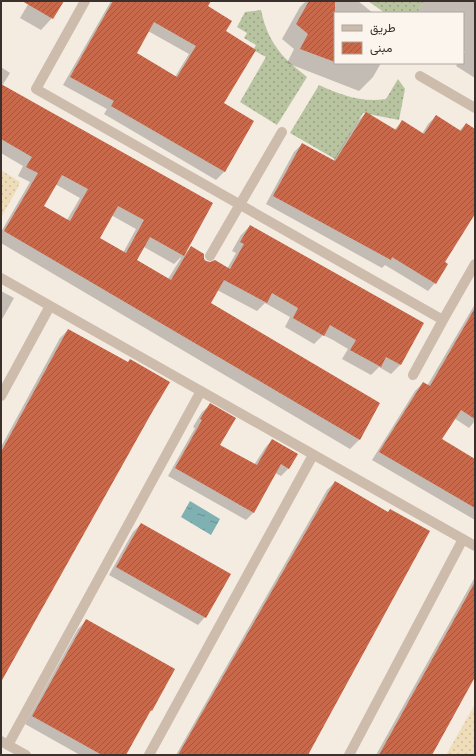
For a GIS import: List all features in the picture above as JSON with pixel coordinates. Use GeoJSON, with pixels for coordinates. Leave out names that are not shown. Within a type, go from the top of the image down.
{"type":"FeatureCollection","features":[{"type":"Feature","properties":{"kind":"street"},"geometry":{"type":"LineString","coordinates":[[85,1],[36,89],[443,320]]}},
{"type":"Feature","properties":{"kind":"street"},"geometry":{"type":"LineString","coordinates":[[420,76],[475,108]]}},
{"type":"Feature","properties":{"kind":"street"},"geometry":{"type":"LineString","coordinates":[[210,256],[282,132]]}},
{"type":"Feature","properties":{"kind":"street"},"geometry":{"type":"LineString","coordinates":[[413,375],[475,264]]}},
{"type":"Feature","properties":{"kind":"street"},"geometry":{"type":"LineString","coordinates":[[1,278],[475,546]]}},
{"type":"Feature","properties":{"kind":"street"},"geometry":{"type":"LineString","coordinates":[[1,396],[50,306]]}},
{"type":"Feature","properties":{"kind":"street"},"geometry":{"type":"LineString","coordinates":[[26,755],[4,743],[201,392]]}},
{"type":"Feature","properties":{"kind":"street"},"geometry":{"type":"LineString","coordinates":[[149,755],[313,455]]}},
{"type":"Feature","properties":{"kind":"street"},"geometry":{"type":"LineString","coordinates":[[349,755],[462,539]]}},
{"type":"Feature","properties":{"kind":"green space"},"geometry":{"type":"Polygon","coordinates":[[[368,1],[424,1],[418,12],[384,12],[368,1]]]}},
{"type":"Feature","properties":{"kind":"green space"},"geometry":{"type":"Polygon","coordinates":[[[261,10],[267,31],[282,55],[307,77],[277,125],[240,102],[266,57],[253,50],[256,45],[244,38],[247,33],[237,27],[245,12],[261,10]]]}},
{"type":"Feature","properties":{"kind":"green space"},"geometry":{"type":"Polygon","coordinates":[[[398,79],[405,89],[399,120],[363,113],[335,159],[290,133],[319,85],[352,97],[377,100],[386,99],[398,79]]]}},
{"type":"Feature","properties":{"kind":"sand"},"geometry":{"type":"Polygon","coordinates":[[[1,170],[20,182],[1,218],[1,170]]]}},
{"type":"Feature","properties":{"kind":"sand"},"geometry":{"type":"Polygon","coordinates":[[[475,704],[475,755],[446,755],[449,750],[475,704]]]}},
{"type":"Feature","properties":{"kind":"water"},"geometry":{"type":"Polygon","coordinates":[[[190,501],[220,519],[211,535],[181,517],[190,501]]]}},
{"type":"Feature","properties":{"kind":"building"},"geometry":{"type":"Polygon","coordinates":[[[22,1],[64,1],[53,19],[22,1]]]}},
{"type":"Feature","properties":{"kind":"building"},"geometry":{"type":"Polygon","coordinates":[[[113,1],[211,1],[208,6],[232,21],[226,31],[256,50],[224,103],[254,121],[225,172],[111,106],[114,101],[70,77],[113,1]],[[154,22],[137,53],[177,77],[196,46],[154,22]]]}},
{"type":"Feature","properties":{"kind":"building"},"geometry":{"type":"Polygon","coordinates":[[[309,1],[335,1],[334,62],[300,49],[308,34],[296,24],[309,1]]]}},
{"type":"Feature","properties":{"kind":"building"},"geometry":{"type":"Polygon","coordinates":[[[1,84],[213,203],[184,256],[150,237],[137,260],[171,280],[191,246],[204,254],[204,259],[206,261],[210,262],[215,260],[230,269],[244,244],[240,242],[250,225],[424,323],[401,365],[386,357],[381,367],[350,350],[356,340],[330,325],[324,336],[293,318],[298,308],[272,293],[267,303],[224,280],[211,303],[380,403],[360,440],[4,231],[38,173],[26,167],[32,157],[1,139],[1,84]],[[62,175],[44,206],[70,221],[88,189],[62,175]],[[118,206],[100,238],[126,253],[144,220],[118,206]]]}},
{"type":"Feature","properties":{"kind":"building"},"geometry":{"type":"Polygon","coordinates":[[[366,112],[396,130],[402,120],[424,134],[436,115],[461,131],[466,123],[475,129],[475,214],[445,262],[448,264],[436,284],[392,257],[391,260],[273,196],[302,143],[335,161],[366,112]]]}},
{"type":"Feature","properties":{"kind":"building"},"geometry":{"type":"Polygon","coordinates":[[[475,308],[475,419],[461,410],[442,439],[475,459],[475,508],[379,452],[423,382],[430,386],[475,308]]]}},
{"type":"Feature","properties":{"kind":"building"},"geometry":{"type":"Polygon","coordinates":[[[68,329],[128,362],[130,359],[170,382],[1,682],[1,452],[68,329]]]}},
{"type":"Feature","properties":{"kind":"building"},"geometry":{"type":"Polygon","coordinates":[[[210,403],[236,418],[220,445],[257,465],[272,439],[298,454],[289,469],[281,464],[254,513],[175,468],[202,420],[200,419],[210,403]]]}},
{"type":"Feature","properties":{"kind":"building"},"geometry":{"type":"Polygon","coordinates":[[[335,481],[388,512],[390,509],[430,531],[308,755],[178,755],[335,481]]]}},
{"type":"Feature","properties":{"kind":"building"},"geometry":{"type":"Polygon","coordinates":[[[141,523],[231,574],[206,618],[116,567],[141,523]]]}},
{"type":"Feature","properties":{"kind":"building"},"geometry":{"type":"Polygon","coordinates":[[[475,582],[475,677],[432,755],[379,755],[475,582]]]}},
{"type":"Feature","properties":{"kind":"building"},"geometry":{"type":"Polygon","coordinates":[[[86,619],[175,669],[126,755],[102,755],[32,716],[86,619]]]}}]}
